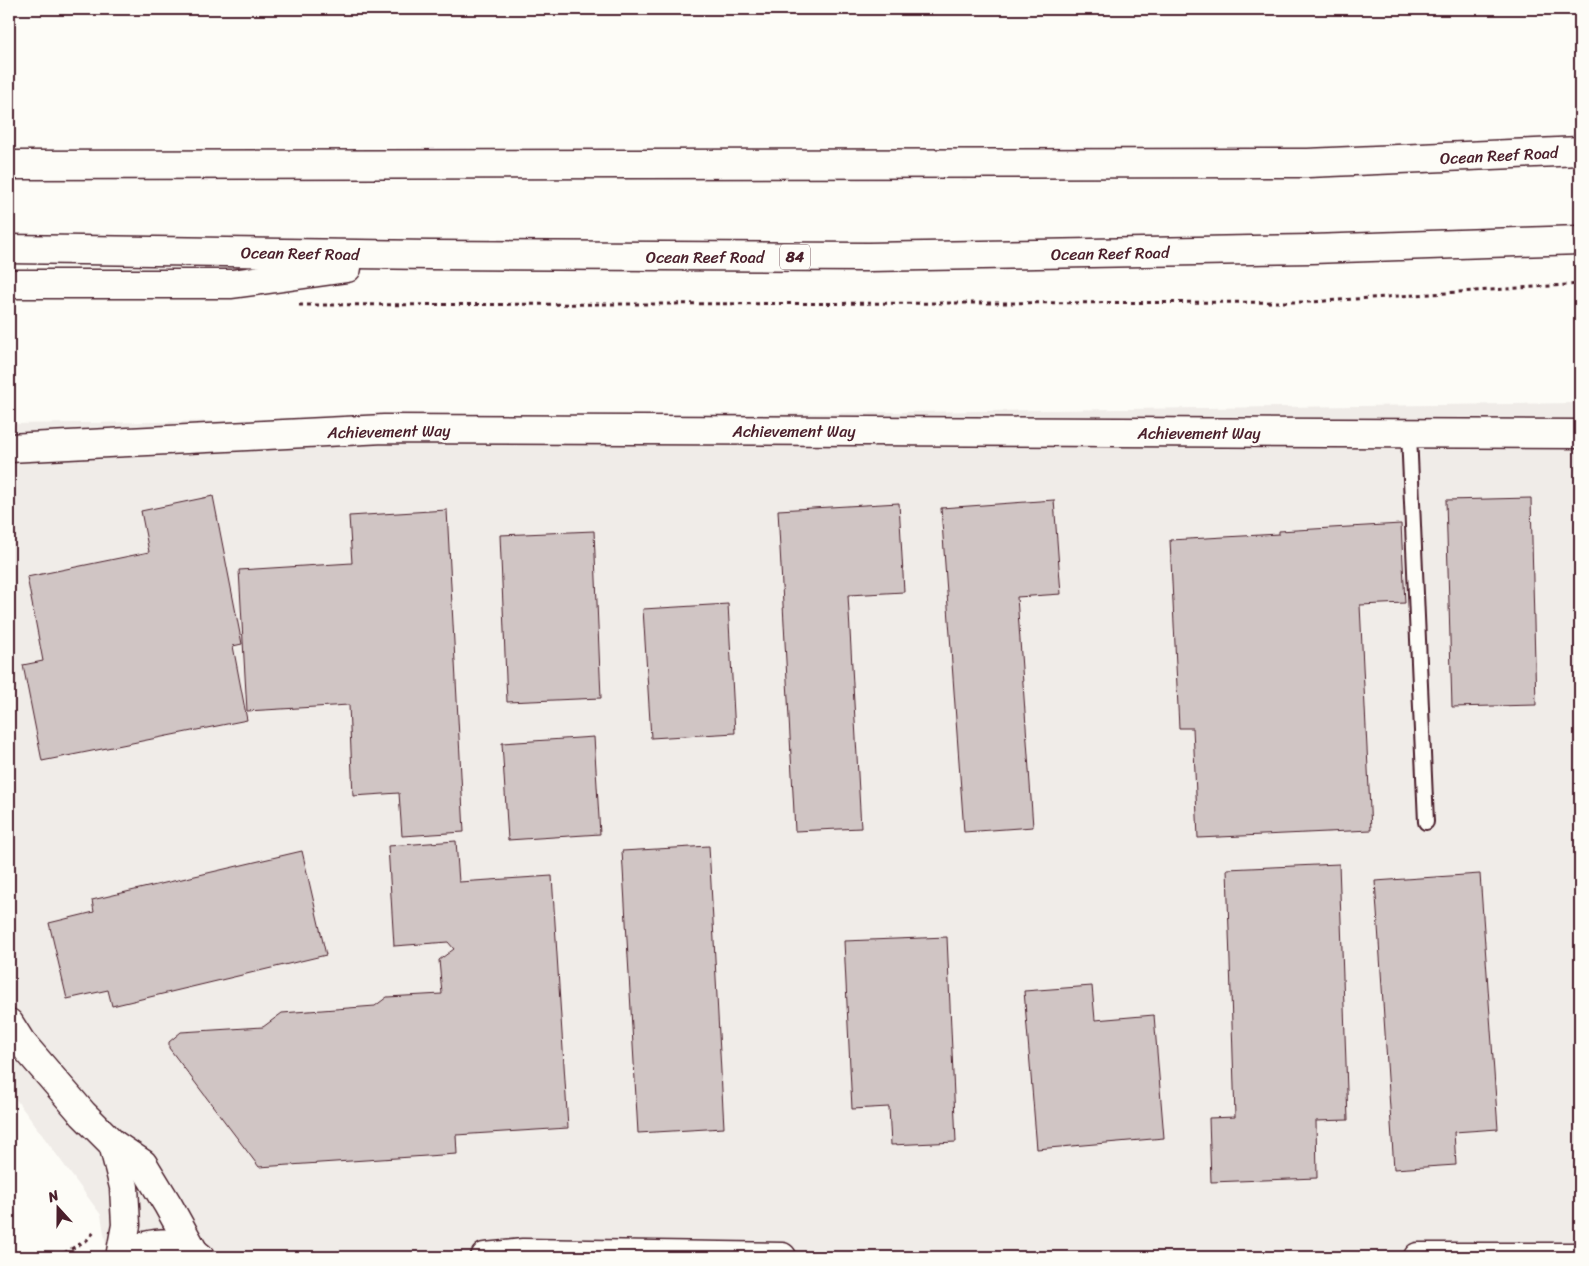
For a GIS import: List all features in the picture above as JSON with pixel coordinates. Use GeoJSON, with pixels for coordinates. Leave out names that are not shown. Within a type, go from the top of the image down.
{"type":"FeatureCollection","features":[{"type":"Feature","properties":{"kind":"main road","name":"Ocean Reef Road"},"geometry":{"type":"LineString","coordinates":[[9,165],[1308,163],[1580,151]]}},
{"type":"Feature","properties":{"kind":"main road","name":"Ocean Reef Road"},"geometry":{"type":"LineString","coordinates":[[9,249],[430,255],[879,257],[1312,249],[1580,240]]}},
{"type":"Feature","properties":{"kind":"main road"},"geometry":{"type":"LineString","coordinates":[[9,284],[232,284],[430,255]]}},
{"type":"Feature","properties":{"kind":"main road","name":"Achievement Way"},"geometry":{"type":"LineString","coordinates":[[9,448],[384,429],[1580,434]]}},
{"type":"Feature","properties":{"kind":"main road"},"geometry":{"type":"LineString","coordinates":[[9,1023],[21,1042],[76,1106],[113,1144],[142,1164],[197,1254]]}},
{"type":"Feature","properties":{"kind":"main road"},"geometry":{"type":"LineString","coordinates":[[113,1144],[124,1187],[126,1225],[121,1257]]}},
{"type":"Feature","properties":{"kind":"main road"},"geometry":{"type":"LineString","coordinates":[[121,1257],[132,1250],[147,1245],[171,1243],[197,1254]]}},
{"type":"Feature","properties":{"kind":"main road"},"geometry":{"type":"LineString","coordinates":[[485,1257],[524,1253],[782,1257]]}},
{"type":"Feature","properties":{"kind":"main road"},"geometry":{"type":"LineString","coordinates":[[1418,1257],[1580,1256]]}},
{"type":"Feature","properties":{"kind":"lane"},"geometry":{"type":"LineString","coordinates":[[1408,434],[1426,822]]}},
{"type":"Feature","properties":{"kind":"path"},"geometry":{"type":"LineString","coordinates":[[297,305],[1310,302],[1580,284]]}},
{"type":"Feature","properties":{"kind":"path"},"geometry":{"type":"LineString","coordinates":[[57,1257],[87,1240],[97,1229]]}},
{"type":"Feature","properties":{"kind":"shaded area"},"geometry":{"type":"Polygon","coordinates":[[[1580,403],[1580,1257],[108,1257],[101,1215],[9,1090],[9,424],[1580,403]]]}},
{"type":"Feature","properties":{"kind":"building"},"geometry":{"type":"Polygon","coordinates":[[[213,496],[242,644],[233,646],[247,720],[42,761],[23,665],[43,661],[27,577],[149,552],[141,511],[213,496]]]}},
{"type":"Feature","properties":{"kind":"building"},"geometry":{"type":"Polygon","coordinates":[[[1531,498],[1536,705],[1452,707],[1446,500],[1531,498]]]}},
{"type":"Feature","properties":{"kind":"building"},"geometry":{"type":"Polygon","coordinates":[[[1054,500],[1061,594],[1017,597],[1033,827],[964,832],[941,508],[1054,500]]]}},
{"type":"Feature","properties":{"kind":"building"},"geometry":{"type":"Polygon","coordinates":[[[899,503],[904,592],[848,595],[861,828],[795,831],[778,510],[899,503]]]}},
{"type":"Feature","properties":{"kind":"building"},"geometry":{"type":"Polygon","coordinates":[[[447,510],[464,832],[402,836],[399,793],[353,796],[349,705],[247,711],[239,570],[352,563],[349,516],[447,510]]]}},
{"type":"Feature","properties":{"kind":"building"},"geometry":{"type":"Polygon","coordinates":[[[1401,524],[1405,603],[1360,605],[1371,830],[1198,838],[1193,728],[1179,728],[1170,540],[1279,534],[1279,531],[1401,524]]]}},
{"type":"Feature","properties":{"kind":"building"},"geometry":{"type":"Polygon","coordinates":[[[594,531],[601,698],[507,702],[500,535],[594,531]]]}},
{"type":"Feature","properties":{"kind":"building"},"geometry":{"type":"Polygon","coordinates":[[[728,604],[735,733],[651,738],[643,609],[728,604]]]}},
{"type":"Feature","properties":{"kind":"building"},"geometry":{"type":"Polygon","coordinates":[[[594,737],[600,834],[508,840],[502,743],[594,737]]]}},
{"type":"Feature","properties":{"kind":"building"},"geometry":{"type":"Polygon","coordinates":[[[456,841],[459,882],[552,876],[568,1128],[456,1135],[457,1154],[259,1167],[169,1048],[169,1042],[181,1032],[263,1027],[282,1013],[375,1006],[387,997],[442,994],[439,960],[454,949],[448,942],[394,946],[388,846],[456,841]]]}},
{"type":"Feature","properties":{"kind":"building"},"geometry":{"type":"Polygon","coordinates":[[[709,846],[724,1128],[638,1133],[622,851],[709,846]]]}},
{"type":"Feature","properties":{"kind":"building"},"geometry":{"type":"Polygon","coordinates":[[[302,851],[326,955],[112,1006],[108,990],[67,999],[49,923],[94,912],[92,900],[302,851]]]}},
{"type":"Feature","properties":{"kind":"building"},"geometry":{"type":"Polygon","coordinates":[[[1339,864],[1348,1120],[1316,1121],[1317,1178],[1211,1182],[1209,1118],[1235,1117],[1227,869],[1339,864]]]}},
{"type":"Feature","properties":{"kind":"building"},"geometry":{"type":"Polygon","coordinates":[[[1480,874],[1498,1129],[1454,1132],[1456,1165],[1394,1169],[1375,881],[1480,874]]]}},
{"type":"Feature","properties":{"kind":"building"},"geometry":{"type":"Polygon","coordinates":[[[947,937],[956,1142],[891,1145],[889,1107],[852,1109],[844,941],[947,937]]]}},
{"type":"Feature","properties":{"kind":"building"},"geometry":{"type":"Polygon","coordinates":[[[1092,986],[1095,1020],[1154,1015],[1164,1138],[1037,1149],[1024,991],[1092,986]]]}}]}
